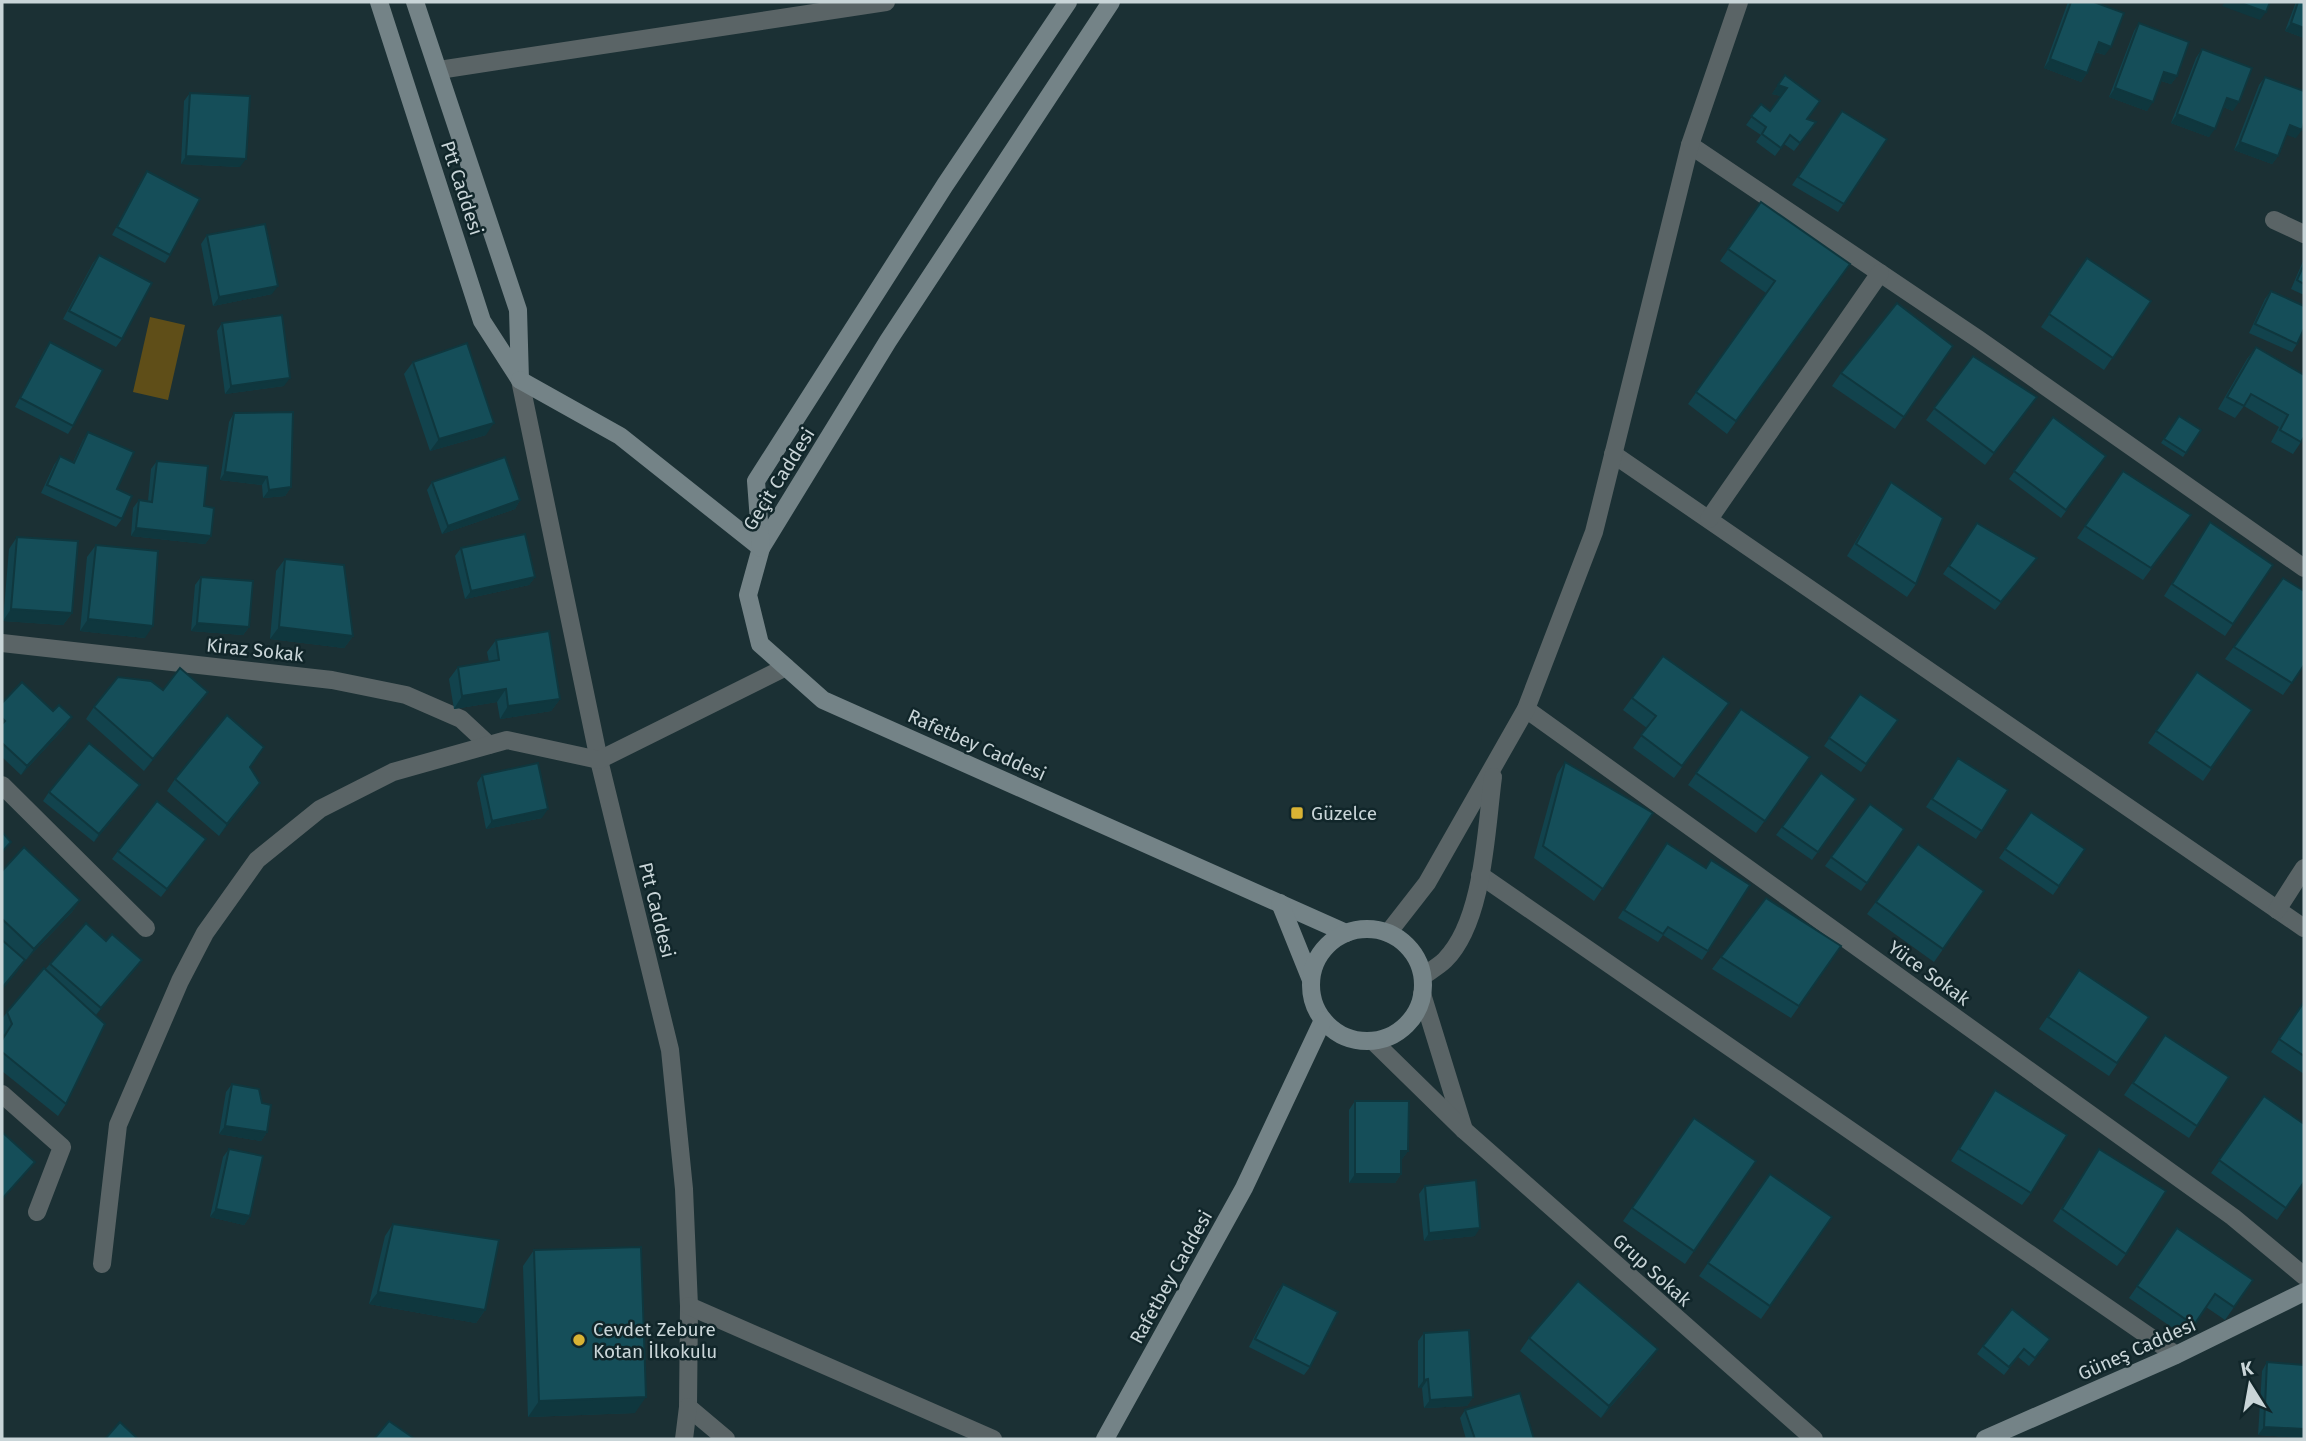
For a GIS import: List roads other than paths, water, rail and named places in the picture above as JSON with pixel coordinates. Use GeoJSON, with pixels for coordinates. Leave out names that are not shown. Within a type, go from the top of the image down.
{"type":"FeatureCollection","features":[{"type":"Feature","properties":{"kind":"main road","name":"Ptt Caddesi"},"geometry":{"type":"LineString","coordinates":[[379,2],[482,321],[520,380]]}},
{"type":"Feature","properties":{"kind":"main road","name":"Ptt Caddesi"},"geometry":{"type":"LineString","coordinates":[[415,2],[518,310],[520,380]]}},
{"type":"Feature","properties":{"kind":"main road","name":"Geçit Caddesi"},"geometry":{"type":"LineString","coordinates":[[761,548],[756,481],[945,185],[1068,2]]}},
{"type":"Feature","properties":{"kind":"main road","name":"Geçit Caddesi"},"geometry":{"type":"LineString","coordinates":[[761,548],[888,341],[1111,2]]}},
{"type":"Feature","properties":{"kind":"main road"},"geometry":{"type":"LineString","coordinates":[[520,380],[620,436],[761,548]]}},
{"type":"Feature","properties":{"kind":"main road","name":"Rafetbey Caddesi"},"geometry":{"type":"LineString","coordinates":[[761,548],[748,595],[760,644],[822,700],[1346,933]]}},
{"type":"Feature","properties":{"kind":"main road"},"geometry":{"type":"LineString","coordinates":[[1280,903],[1311,980]]}},
{"type":"Feature","properties":{"kind":"main road"},"geometry":{"type":"LineString","coordinates":[[1367,929],[1388,933],[1410,950],[1422,985],[1416,1011],[1406,1025],[1391,1035],[1373,1041],[1354,1040],[1337,1032],[1323,1020],[1311,994],[1311,980],[1322,951],[1346,933],[1367,929]]}},
{"type":"Feature","properties":{"kind":"main road","name":"Rafetbey Caddesi"},"geometry":{"type":"LineString","coordinates":[[1105,1439],[1244,1188],[1323,1020]]}},
{"type":"Feature","properties":{"kind":"main road","name":"Güneş Caddesi"},"geometry":{"type":"LineString","coordinates":[[1985,1439],[2176,1355],[2304,1292]]}},
{"type":"Feature","properties":{"kind":"street"},"geometry":{"type":"LineString","coordinates":[[439,70],[886,2]]}},
{"type":"Feature","properties":{"kind":"street"},"geometry":{"type":"LineString","coordinates":[[1388,933],[1427,883],[1525,709],[1594,532],[1690,145],[1739,2]]}},
{"type":"Feature","properties":{"kind":"street"},"geometry":{"type":"LineString","coordinates":[[1690,145],[1880,273],[2304,568]]}},
{"type":"Feature","properties":{"kind":"street"},"geometry":{"type":"LineString","coordinates":[[2274,220],[2304,234]]}},
{"type":"Feature","properties":{"kind":"street"},"geometry":{"type":"LineString","coordinates":[[1709,520],[1880,273]]}},
{"type":"Feature","properties":{"kind":"street","name":"Ptt Caddesi"},"geometry":{"type":"LineString","coordinates":[[520,380],[598,760],[670,1050],[684,1189],[690,1306],[688,1407],[684,1439]]}},
{"type":"Feature","properties":{"kind":"street"},"geometry":{"type":"LineString","coordinates":[[1613,454],[2304,928]]}},
{"type":"Feature","properties":{"kind":"street","name":"Kiraz Sokak"},"geometry":{"type":"LineString","coordinates":[[2,643],[344,682],[405,695],[461,719],[489,745]]}},
{"type":"Feature","properties":{"kind":"street"},"geometry":{"type":"LineString","coordinates":[[102,1264],[118,1125],[180,981],[228,898],[257,860],[320,809],[393,772],[507,740],[598,760],[786,667]]}},
{"type":"Feature","properties":{"kind":"street","name":"Yüce Sokak"},"geometry":{"type":"LineString","coordinates":[[1525,709],[2233,1217],[2304,1276]]}},
{"type":"Feature","properties":{"kind":"street"},"geometry":{"type":"LineString","coordinates":[[1464,1130],[1422,985],[1457,944],[1468,919],[1480,874],[1495,766]]}},
{"type":"Feature","properties":{"kind":"street"},"geometry":{"type":"LineString","coordinates":[[2,785],[146,928]]}},
{"type":"Feature","properties":{"kind":"street"},"geometry":{"type":"LineString","coordinates":[[2277,910],[2304,868]]}},
{"type":"Feature","properties":{"kind":"street"},"geometry":{"type":"LineString","coordinates":[[1480,874],[2176,1355]]}},
{"type":"Feature","properties":{"kind":"street","name":"Grup Sokak"},"geometry":{"type":"LineString","coordinates":[[1373,1041],[1464,1130],[1814,1439]]}},
{"type":"Feature","properties":{"kind":"street"},"geometry":{"type":"LineString","coordinates":[[2,1094],[62,1147],[37,1212]]}},
{"type":"Feature","properties":{"kind":"street"},"geometry":{"type":"LineString","coordinates":[[690,1306],[993,1439]]}},
{"type":"Feature","properties":{"kind":"street"},"geometry":{"type":"LineString","coordinates":[[688,1407],[726,1439]]}},
{"type":"Feature","properties":{"kind":"place","name":"Güzelce"},"geometry":{"type":"Point","coordinates":[1297,813]}},
{"type":"Feature","properties":{"kind":"place","name":"Cevdet Zebure Kotan İlkokulu"},"geometry":{"type":"Point","coordinates":[579,1340]}}]}
